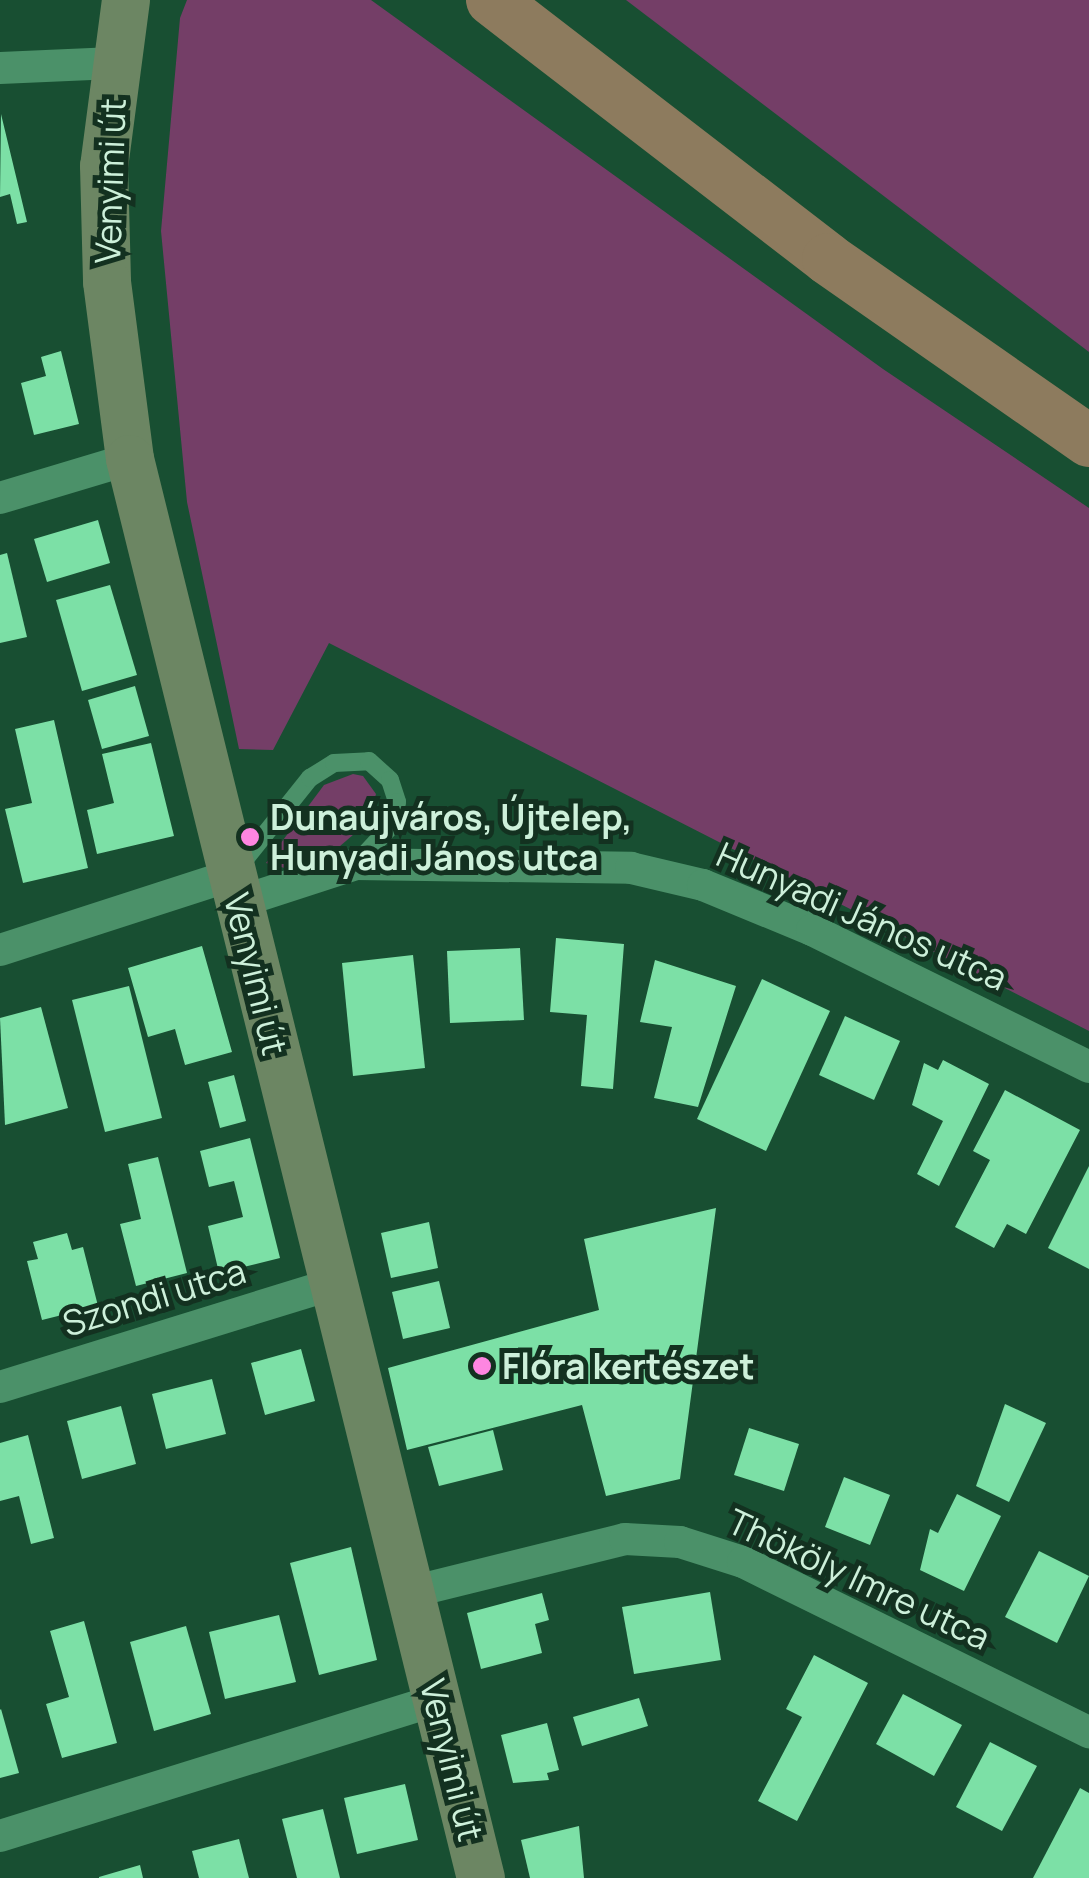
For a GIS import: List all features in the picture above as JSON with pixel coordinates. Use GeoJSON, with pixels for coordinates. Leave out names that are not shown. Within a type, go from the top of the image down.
{"type":"FeatureCollection","features":[{"type":"Feature","properties":{"kind":"main road"},"geometry":{"type":"LineString","coordinates":[[492,0],[828,259],[1089,440]]}},
{"type":"Feature","properties":{"kind":"street","name":"Venyimi út"},"geometry":{"type":"LineString","coordinates":[[126,0],[114,64],[104,166],[107,282],[130,458],[481,1878]]}},
{"type":"Feature","properties":{"kind":"street"},"geometry":{"type":"LineString","coordinates":[[0,68],[114,64]]}},
{"type":"Feature","properties":{"kind":"street"},"geometry":{"type":"LineString","coordinates":[[0,498],[130,458]]}},
{"type":"Feature","properties":{"kind":"street","name":"Hunyadi János utca"},"geometry":{"type":"LineString","coordinates":[[0,950],[236,888],[356,864],[595,864],[703,885],[812,930],[1089,1067]]}},
{"type":"Feature","properties":{"kind":"street","name":"Szondi utca"},"geometry":{"type":"LineString","coordinates":[[0,1387],[332,1284]]}},
{"type":"Feature","properties":{"kind":"street","name":"Thököly Imre utca"},"geometry":{"type":"LineString","coordinates":[[411,1592],[625,1539],[680,1542],[743,1562],[1089,1732]]}},
{"type":"Feature","properties":{"kind":"street"},"geometry":{"type":"LineString","coordinates":[[0,1836],[437,1700]]}},
{"type":"Feature","properties":{"kind":"lane"},"geometry":{"type":"LineString","coordinates":[[236,888],[310,778],[334,763],[369,761],[390,780],[397,802],[392,824],[356,864]]}},
{"type":"Feature","properties":{"kind":"shaded area"},"geometry":{"type":"Polygon","coordinates":[[[187,0],[371,0],[883,369],[1089,508],[1089,1031],[329,643],[273,750],[239,749],[187,502],[161,231],[180,18],[187,0]]]}},
{"type":"Feature","properties":{"kind":"shaded area"},"geometry":{"type":"Polygon","coordinates":[[[626,0],[1089,0],[1089,352],[626,0]]]}},
{"type":"Feature","properties":{"kind":"shaded area"},"geometry":{"type":"Polygon","coordinates":[[[353,774],[363,776],[376,794],[368,822],[325,859],[292,870],[266,863],[324,785],[353,774]]]}},
{"type":"Feature","properties":{"kind":"building"},"geometry":{"type":"Polygon","coordinates":[[[1,114],[27,222],[17,224],[10,194],[0,197],[1,114]]]}},
{"type":"Feature","properties":{"kind":"building"},"geometry":{"type":"Polygon","coordinates":[[[61,351],[79,424],[34,435],[21,383],[46,376],[41,357],[61,351]]]}},
{"type":"Feature","properties":{"kind":"building"},"geometry":{"type":"Polygon","coordinates":[[[98,520],[110,563],[47,582],[34,539],[98,520]]]}},
{"type":"Feature","properties":{"kind":"building"},"geometry":{"type":"Polygon","coordinates":[[[7,553],[27,637],[0,643],[0,555],[7,553]]]}},
{"type":"Feature","properties":{"kind":"building"},"geometry":{"type":"Polygon","coordinates":[[[110,585],[137,675],[82,691],[56,600],[110,585]]]}},
{"type":"Feature","properties":{"kind":"building"},"geometry":{"type":"Polygon","coordinates":[[[135,686],[149,736],[102,749],[88,700],[135,686]]]}},
{"type":"Feature","properties":{"kind":"building"},"geometry":{"type":"Polygon","coordinates":[[[54,720],[88,868],[23,883],[5,809],[32,803],[15,729],[54,720]]]}},
{"type":"Feature","properties":{"kind":"building"},"geometry":{"type":"Polygon","coordinates":[[[151,743],[174,836],[97,854],[87,810],[114,803],[102,754],[151,743]]]}},
{"type":"Feature","properties":{"kind":"building"},"geometry":{"type":"Polygon","coordinates":[[[556,938],[624,944],[613,1089],[581,1086],[587,1015],[550,1012],[556,938]]]}},
{"type":"Feature","properties":{"kind":"building"},"geometry":{"type":"Polygon","coordinates":[[[202,946],[232,1052],[185,1065],[175,1029],[148,1037],[128,968],[202,946]]]}},
{"type":"Feature","properties":{"kind":"building"},"geometry":{"type":"Polygon","coordinates":[[[520,948],[524,1020],[450,1023],[447,951],[520,948]]]}},
{"type":"Feature","properties":{"kind":"building"},"geometry":{"type":"Polygon","coordinates":[[[413,955],[425,1068],[353,1076],[342,963],[413,955]]]}},
{"type":"Feature","properties":{"kind":"building"},"geometry":{"type":"Polygon","coordinates":[[[655,960],[736,986],[698,1107],[654,1098],[672,1027],[640,1022],[655,960]]]}},
{"type":"Feature","properties":{"kind":"building"},"geometry":{"type":"Polygon","coordinates":[[[762,979],[830,1011],[766,1151],[697,1119],[762,979]]]}},
{"type":"Feature","properties":{"kind":"building"},"geometry":{"type":"Polygon","coordinates":[[[129,986],[162,1118],[105,1132],[72,1000],[129,986]]]}},
{"type":"Feature","properties":{"kind":"building"},"geometry":{"type":"Polygon","coordinates":[[[41,1007],[68,1108],[5,1125],[0,1018],[41,1007]]]}},
{"type":"Feature","properties":{"kind":"building"},"geometry":{"type":"Polygon","coordinates":[[[845,1016],[900,1041],[874,1100],[819,1075],[845,1016]]]}},
{"type":"Feature","properties":{"kind":"building"},"geometry":{"type":"Polygon","coordinates":[[[943,1060],[989,1084],[939,1186],[917,1174],[943,1121],[912,1105],[924,1063],[938,1070],[943,1060]]]}},
{"type":"Feature","properties":{"kind":"building"},"geometry":{"type":"Polygon","coordinates":[[[234,1075],[246,1121],[220,1128],[208,1082],[234,1075]]]}},
{"type":"Feature","properties":{"kind":"building"},"geometry":{"type":"Polygon","coordinates":[[[1005,1090],[1080,1130],[1026,1234],[1007,1224],[994,1248],[955,1227],[990,1160],[973,1151],[1005,1090]]]}},
{"type":"Feature","properties":{"kind":"building"},"geometry":{"type":"Polygon","coordinates":[[[250,1138],[280,1258],[219,1273],[208,1226],[243,1217],[234,1181],[209,1187],[200,1151],[250,1138]]]}},
{"type":"Feature","properties":{"kind":"building"},"geometry":{"type":"Polygon","coordinates":[[[158,1157],[187,1273],[136,1286],[120,1224],[141,1219],[128,1164],[158,1157]]]}},
{"type":"Feature","properties":{"kind":"building"},"geometry":{"type":"Polygon","coordinates":[[[1089,1166],[1089,1269],[1048,1248],[1089,1166]]]}},
{"type":"Feature","properties":{"kind":"building"},"geometry":{"type":"Polygon","coordinates":[[[716,1208],[680,1479],[606,1496],[582,1405],[407,1450],[388,1368],[599,1310],[584,1239],[716,1208]]]}},
{"type":"Feature","properties":{"kind":"building"},"geometry":{"type":"Polygon","coordinates":[[[429,1222],[438,1268],[391,1278],[381,1233],[429,1222]]]}},
{"type":"Feature","properties":{"kind":"building"},"geometry":{"type":"Polygon","coordinates":[[[67,1233],[72,1250],[83,1247],[98,1306],[42,1320],[27,1261],[38,1259],[33,1242],[67,1233]]]}},
{"type":"Feature","properties":{"kind":"building"},"geometry":{"type":"Polygon","coordinates":[[[439,1281],[450,1328],[403,1339],[392,1292],[439,1281]]]}},
{"type":"Feature","properties":{"kind":"building"},"geometry":{"type":"Polygon","coordinates":[[[301,1349],[315,1401],[265,1415],[251,1363],[301,1349]]]}},
{"type":"Feature","properties":{"kind":"building"},"geometry":{"type":"Polygon","coordinates":[[[212,1379],[226,1434],[166,1449],[152,1394],[212,1379]]]}},
{"type":"Feature","properties":{"kind":"building"},"geometry":{"type":"Polygon","coordinates":[[[1005,1404],[1046,1423],[1009,1502],[976,1486],[1005,1404]]]}},
{"type":"Feature","properties":{"kind":"building"},"geometry":{"type":"Polygon","coordinates":[[[121,1406],[136,1464],[82,1479],[67,1421],[121,1406]]]}},
{"type":"Feature","properties":{"kind":"building"},"geometry":{"type":"Polygon","coordinates":[[[749,1428],[799,1444],[784,1491],[734,1475],[749,1428]]]}},
{"type":"Feature","properties":{"kind":"building"},"geometry":{"type":"Polygon","coordinates":[[[493,1430],[503,1470],[439,1486],[428,1447],[493,1430]]]}},
{"type":"Feature","properties":{"kind":"building"},"geometry":{"type":"Polygon","coordinates":[[[28,1435],[54,1538],[31,1544],[19,1496],[0,1501],[0,1443],[28,1435]]]}},
{"type":"Feature","properties":{"kind":"building"},"geometry":{"type":"Polygon","coordinates":[[[844,1477],[890,1495],[870,1545],[825,1527],[844,1477]]]}},
{"type":"Feature","properties":{"kind":"building"},"geometry":{"type":"Polygon","coordinates":[[[957,1494],[1001,1516],[964,1591],[920,1570],[930,1529],[938,1533],[957,1494]]]}},
{"type":"Feature","properties":{"kind":"building"},"geometry":{"type":"Polygon","coordinates":[[[351,1547],[377,1660],[319,1675],[290,1563],[351,1547]]]}},
{"type":"Feature","properties":{"kind":"building"},"geometry":{"type":"Polygon","coordinates":[[[1039,1551],[1089,1576],[1057,1643],[1005,1617],[1039,1551]]]}},
{"type":"Feature","properties":{"kind":"building"},"geometry":{"type":"Polygon","coordinates":[[[710,1592],[721,1660],[634,1674],[622,1607],[710,1592]]]}},
{"type":"Feature","properties":{"kind":"building"},"geometry":{"type":"Polygon","coordinates":[[[542,1593],[549,1620],[535,1624],[542,1653],[481,1669],[467,1613],[542,1593]]]}},
{"type":"Feature","properties":{"kind":"building"},"geometry":{"type":"Polygon","coordinates":[[[279,1615],[296,1682],[225,1699],[209,1632],[279,1615]]]}},
{"type":"Feature","properties":{"kind":"building"},"geometry":{"type":"Polygon","coordinates":[[[84,1621],[117,1743],[62,1758],[46,1704],[69,1697],[50,1631],[84,1621]]]}},
{"type":"Feature","properties":{"kind":"building"},"geometry":{"type":"Polygon","coordinates":[[[186,1626],[211,1714],[154,1731],[130,1642],[186,1626]]]}},
{"type":"Feature","properties":{"kind":"building"},"geometry":{"type":"Polygon","coordinates":[[[814,1655],[868,1683],[797,1821],[758,1801],[802,1717],[786,1709],[814,1655]]]}},
{"type":"Feature","properties":{"kind":"building"},"geometry":{"type":"Polygon","coordinates":[[[903,1694],[962,1725],[934,1776],[876,1744],[903,1694]]]}},
{"type":"Feature","properties":{"kind":"building"},"geometry":{"type":"Polygon","coordinates":[[[639,1698],[648,1726],[582,1746],[573,1717],[639,1698]]]}},
{"type":"Feature","properties":{"kind":"building"},"geometry":{"type":"Polygon","coordinates":[[[0,1710],[19,1773],[0,1778],[0,1710]]]}},
{"type":"Feature","properties":{"kind":"building"},"geometry":{"type":"Polygon","coordinates":[[[547,1723],[559,1770],[547,1773],[549,1780],[513,1783],[501,1735],[547,1723]]]}},
{"type":"Feature","properties":{"kind":"building"},"geometry":{"type":"Polygon","coordinates":[[[990,1742],[1037,1766],[1002,1831],[956,1807],[990,1742]]]}},
{"type":"Feature","properties":{"kind":"building"},"geometry":{"type":"Polygon","coordinates":[[[405,1784],[418,1840],[357,1854],[344,1798],[405,1784]]]}},
{"type":"Feature","properties":{"kind":"building"},"geometry":{"type":"Polygon","coordinates":[[[1080,1788],[1089,1793],[1089,1878],[1033,1878],[1080,1788]]]}},
{"type":"Feature","properties":{"kind":"building"},"geometry":{"type":"Polygon","coordinates":[[[323,1809],[340,1878],[297,1878],[282,1819],[323,1809]]]}},
{"type":"Feature","properties":{"kind":"building"},"geometry":{"type":"Polygon","coordinates":[[[579,1826],[584,1878],[530,1878],[521,1840],[579,1826]]]}},
{"type":"Feature","properties":{"kind":"building"},"geometry":{"type":"Polygon","coordinates":[[[239,1839],[249,1878],[199,1878],[192,1851],[239,1839]]]}},
{"type":"Feature","properties":{"kind":"building"},"geometry":{"type":"Polygon","coordinates":[[[140,1865],[143,1878],[99,1878],[99,1877],[140,1865]]]}},
{"type":"Feature","properties":{"kind":"place","name":"Dunaújváros, Újtelep, Hunyadi János utca"},"geometry":{"type":"Point","coordinates":[250,837]}},
{"type":"Feature","properties":{"kind":"place","name":"Flóra kertészet"},"geometry":{"type":"Point","coordinates":[482,1366]}}]}
